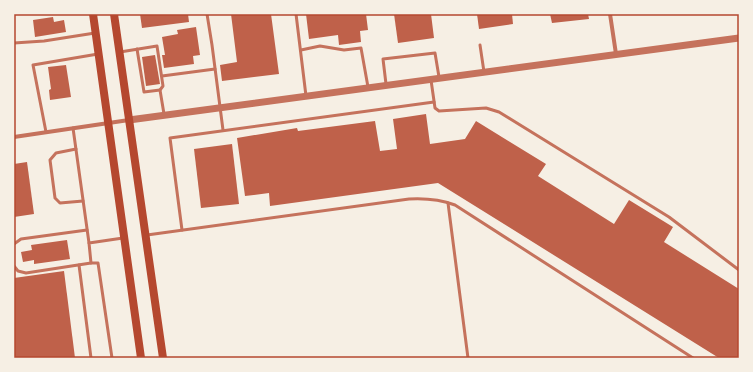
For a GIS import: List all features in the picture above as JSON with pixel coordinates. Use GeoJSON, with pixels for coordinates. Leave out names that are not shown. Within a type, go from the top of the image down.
{"type":"FeatureCollection","features":[{"type":"Feature","properties":{"kind":"main road"},"geometry":{"type":"LineString","coordinates":[[93,14],[142,358]]}},
{"type":"Feature","properties":{"kind":"main road"},"geometry":{"type":"LineString","coordinates":[[114,14],[163,358]]}},
{"type":"Feature","properties":{"kind":"street"},"geometry":{"type":"LineString","coordinates":[[610,14],[616,54]]}},
{"type":"Feature","properties":{"kind":"street"},"geometry":{"type":"LineString","coordinates":[[14,137],[129,120],[739,38]]}},
{"type":"Feature","properties":{"kind":"lane"},"geometry":{"type":"LineString","coordinates":[[207,14],[223,130]]}},
{"type":"Feature","properties":{"kind":"lane"},"geometry":{"type":"LineString","coordinates":[[296,14],[307,97]]}},
{"type":"Feature","properties":{"kind":"lane"},"geometry":{"type":"LineString","coordinates":[[14,43],[44,41],[95,33]]}},
{"type":"Feature","properties":{"kind":"lane"},"geometry":{"type":"LineString","coordinates":[[480,45],[484,72]]}},
{"type":"Feature","properties":{"kind":"lane"},"geometry":{"type":"LineString","coordinates":[[120,52],[157,46],[162,76],[163,86],[160,90],[164,116]]}},
{"type":"Feature","properties":{"kind":"lane"},"geometry":{"type":"LineString","coordinates":[[301,50],[320,46],[344,50],[360,48],[368,89]]}},
{"type":"Feature","properties":{"kind":"lane"},"geometry":{"type":"LineString","coordinates":[[137,49],[144,92],[160,90]]}},
{"type":"Feature","properties":{"kind":"lane"},"geometry":{"type":"LineString","coordinates":[[386,86],[383,59],[435,53],[440,78]]}},
{"type":"Feature","properties":{"kind":"lane"},"geometry":{"type":"LineString","coordinates":[[46,132],[33,64],[98,54]]}},
{"type":"Feature","properties":{"kind":"lane"},"geometry":{"type":"LineString","coordinates":[[162,76],[215,69]]}},
{"type":"Feature","properties":{"kind":"lane"},"geometry":{"type":"LineString","coordinates":[[431,80],[435,108],[439,111],[486,108],[499,112],[669,217],[739,270]]}},
{"type":"Feature","properties":{"kind":"lane"},"geometry":{"type":"LineString","coordinates":[[182,230],[170,138],[434,102]]}},
{"type":"Feature","properties":{"kind":"lane"},"geometry":{"type":"LineString","coordinates":[[73,128],[91,263]]}},
{"type":"Feature","properties":{"kind":"lane"},"geometry":{"type":"LineString","coordinates":[[76,149],[56,153],[50,160],[55,198],[60,203],[83,201]]}},
{"type":"Feature","properties":{"kind":"lane"},"geometry":{"type":"LineString","coordinates":[[145,235],[408,199],[427,198],[448,202],[455,205],[692,358]]}},
{"type":"Feature","properties":{"kind":"lane"},"geometry":{"type":"LineString","coordinates":[[448,202],[468,358]]}},
{"type":"Feature","properties":{"kind":"lane"},"geometry":{"type":"LineString","coordinates":[[14,244],[21,240],[87,230]]}},
{"type":"Feature","properties":{"kind":"lane"},"geometry":{"type":"LineString","coordinates":[[89,243],[124,238]]}},
{"type":"Feature","properties":{"kind":"lane"},"geometry":{"type":"LineString","coordinates":[[14,266],[18,271],[26,273],[98,263],[112,358]]}},
{"type":"Feature","properties":{"kind":"lane"},"geometry":{"type":"LineString","coordinates":[[79,265],[91,358]]}},
{"type":"Feature","properties":{"kind":"building"},"geometry":{"type":"Polygon","coordinates":[[[140,14],[188,14],[189,22],[142,28],[140,14]]]}},
{"type":"Feature","properties":{"kind":"building"},"geometry":{"type":"Polygon","coordinates":[[[231,14],[271,14],[279,74],[222,81],[220,65],[237,62],[231,14]]]}},
{"type":"Feature","properties":{"kind":"building"},"geometry":{"type":"Polygon","coordinates":[[[306,14],[366,14],[368,30],[360,31],[361,42],[339,45],[338,35],[309,39],[306,14]]]}},
{"type":"Feature","properties":{"kind":"building"},"geometry":{"type":"Polygon","coordinates":[[[394,14],[431,14],[434,38],[398,43],[394,14]]]}},
{"type":"Feature","properties":{"kind":"building"},"geometry":{"type":"Polygon","coordinates":[[[477,14],[512,14],[513,24],[479,29],[477,14]]]}},
{"type":"Feature","properties":{"kind":"building"},"geometry":{"type":"Polygon","coordinates":[[[550,14],[588,14],[589,19],[552,23],[550,14]]]}},
{"type":"Feature","properties":{"kind":"building"},"geometry":{"type":"Polygon","coordinates":[[[53,17],[54,22],[64,20],[66,32],[35,37],[33,20],[53,17]]]}},
{"type":"Feature","properties":{"kind":"building"},"geometry":{"type":"Polygon","coordinates":[[[196,27],[200,55],[193,56],[194,64],[164,68],[162,55],[165,55],[162,37],[178,34],[177,30],[196,27]]]}},
{"type":"Feature","properties":{"kind":"building"},"geometry":{"type":"Polygon","coordinates":[[[155,55],[160,84],[146,86],[142,57],[155,55]]]}},
{"type":"Feature","properties":{"kind":"building"},"geometry":{"type":"Polygon","coordinates":[[[66,65],[71,97],[50,100],[49,90],[51,89],[48,67],[66,65]]]}},
{"type":"Feature","properties":{"kind":"building"},"geometry":{"type":"Polygon","coordinates":[[[426,114],[430,144],[465,139],[476,121],[546,164],[538,176],[614,224],[629,200],[673,227],[664,242],[739,289],[739,358],[719,358],[438,183],[270,206],[269,193],[245,196],[237,138],[297,128],[298,131],[375,121],[380,151],[397,149],[393,119],[426,114]]]}},
{"type":"Feature","properties":{"kind":"building"},"geometry":{"type":"Polygon","coordinates":[[[232,144],[239,204],[201,208],[194,149],[232,144]]]}},
{"type":"Feature","properties":{"kind":"building"},"geometry":{"type":"Polygon","coordinates":[[[27,162],[34,214],[14,217],[14,164],[27,162]]]}},
{"type":"Feature","properties":{"kind":"building"},"geometry":{"type":"Polygon","coordinates":[[[67,240],[70,259],[34,264],[34,260],[23,262],[21,252],[32,250],[31,245],[67,240]]]}},
{"type":"Feature","properties":{"kind":"building"},"geometry":{"type":"Polygon","coordinates":[[[64,271],[75,358],[14,358],[14,278],[64,271]]]}}]}
